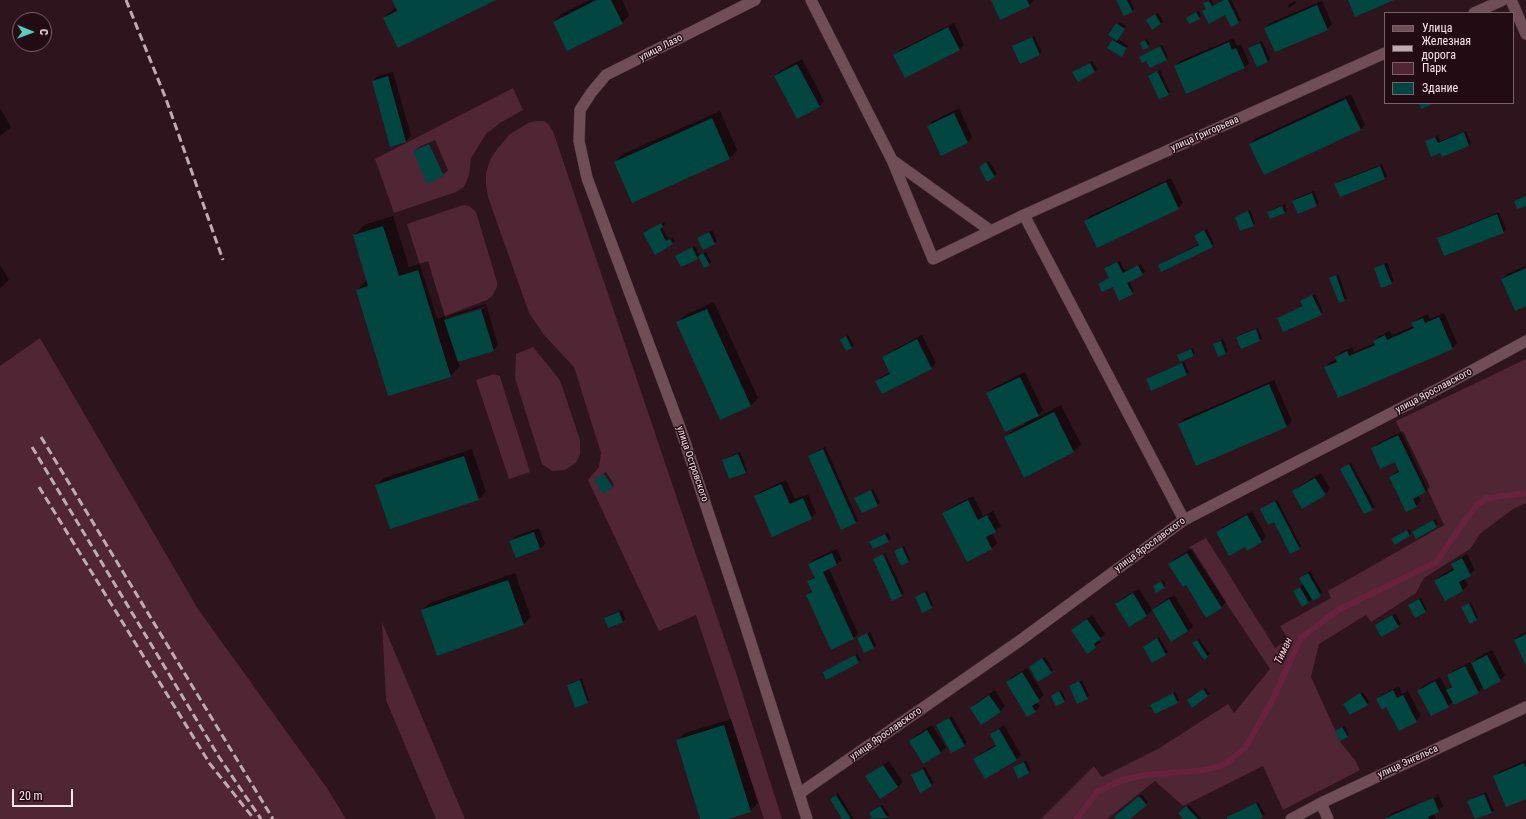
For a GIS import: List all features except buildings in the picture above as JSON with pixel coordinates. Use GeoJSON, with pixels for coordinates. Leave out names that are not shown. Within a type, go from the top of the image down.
{"type":"FeatureCollection","features":[{"type":"Feature","properties":{"kind":"street","name":"улица Лазо"},"geometry":{"type":"LineString","coordinates":[[580,110],[591,92],[606,75],[755,0]]}},
{"type":"Feature","properties":{"kind":"street"},"geometry":{"type":"LineString","coordinates":[[811,0],[892,160],[991,231]]}},
{"type":"Feature","properties":{"kind":"street"},"geometry":{"type":"LineString","coordinates":[[1476,12],[1503,0]]}},
{"type":"Feature","properties":{"kind":"street"},"geometry":{"type":"LineString","coordinates":[[1511,0],[1526,34]]}},
{"type":"Feature","properties":{"kind":"street","name":"улица Григорьева"},"geometry":{"type":"LineString","coordinates":[[892,160],[933,259],[1024,215],[1384,53]]}},
{"type":"Feature","properties":{"kind":"street","name":"улица Островского"},"geometry":{"type":"LineString","coordinates":[[580,110],[579,141],[587,178],[682,433],[807,819]]}},
{"type":"Feature","properties":{"kind":"street"},"geometry":{"type":"LineString","coordinates":[[1024,215],[1184,520]]}},
{"type":"Feature","properties":{"kind":"street","name":"улица Ярославского"},"geometry":{"type":"LineString","coordinates":[[800,794],[1012,646],[1184,520],[1436,390],[1526,341]]}},
{"type":"Feature","properties":{"kind":"street","name":"улица Энгельса"},"geometry":{"type":"LineString","coordinates":[[1291,819],[1321,803],[1526,707]]}},
{"type":"Feature","properties":{"kind":"street"},"geometry":{"type":"LineString","coordinates":[[1321,803],[1328,819]]}},
{"type":"Feature","properties":{"kind":"green space"},"geometry":{"type":"Polygon","coordinates":[[[513,88],[523,110],[500,123],[486,134],[471,158],[469,175],[464,187],[456,192],[394,213],[375,159],[513,88]]]}},
{"type":"Feature","properties":{"kind":"green space"},"geometry":{"type":"Polygon","coordinates":[[[544,121],[553,131],[736,673],[782,819],[764,819],[696,615],[659,631],[588,480],[599,467],[601,453],[574,367],[544,335],[529,313],[488,197],[486,173],[490,160],[510,134],[528,123],[544,121]]]}},
{"type":"Feature","properties":{"kind":"green space"},"geometry":{"type":"Polygon","coordinates":[[[463,205],[469,206],[476,212],[497,282],[497,287],[492,296],[487,300],[437,319],[407,224],[463,205]]]}},
{"type":"Feature","properties":{"kind":"green space"},"geometry":{"type":"Polygon","coordinates":[[[40,338],[198,609],[327,788],[346,819],[0,819],[0,366],[40,338]]]}},
{"type":"Feature","properties":{"kind":"green space"},"geometry":{"type":"Polygon","coordinates":[[[533,347],[560,380],[580,440],[580,454],[576,463],[565,470],[552,471],[542,464],[515,378],[516,354],[533,347]]]}},
{"type":"Feature","properties":{"kind":"green space"},"geometry":{"type":"Polygon","coordinates":[[[1526,359],[1526,503],[1513,509],[1481,533],[1470,549],[1424,578],[1416,593],[1371,622],[1366,615],[1319,644],[1311,677],[1341,743],[1355,760],[1360,770],[1283,810],[1263,766],[1183,806],[1155,781],[1107,819],[1041,819],[1094,766],[1102,777],[1158,749],[1228,704],[1234,713],[1270,669],[1189,547],[1206,538],[1275,648],[1288,639],[1280,626],[1331,598],[1328,591],[1444,525],[1396,421],[1526,359]]]}},
{"type":"Feature","properties":{"kind":"green space"},"geometry":{"type":"Polygon","coordinates":[[[494,374],[500,376],[530,472],[509,479],[476,380],[494,374]]]}},
{"type":"Feature","properties":{"kind":"green space"},"geometry":{"type":"Polygon","coordinates":[[[382,622],[465,819],[436,819],[386,700],[382,622]]]}},
{"type":"Feature","properties":{"kind":"waterway","name":"Тиман"},"geometry":{"type":"LineString","coordinates":[[1077,819],[1097,792],[1122,780],[1145,775],[1205,770],[1225,764],[1245,748],[1271,703],[1301,638],[1338,610],[1436,562],[1477,505],[1487,498],[1526,493]]}},
{"type":"Feature","properties":{"kind":"railway"},"geometry":{"type":"LineString","coordinates":[[126,0],[166,99],[223,260]]}},
{"type":"Feature","properties":{"kind":"railway"},"geometry":{"type":"LineString","coordinates":[[41,437],[273,819]]}},
{"type":"Feature","properties":{"kind":"railway"},"geometry":{"type":"LineString","coordinates":[[32,447],[219,757],[261,819]]}},
{"type":"Feature","properties":{"kind":"railway"},"geometry":{"type":"LineString","coordinates":[[39,487],[210,764],[254,819]]}}]}
